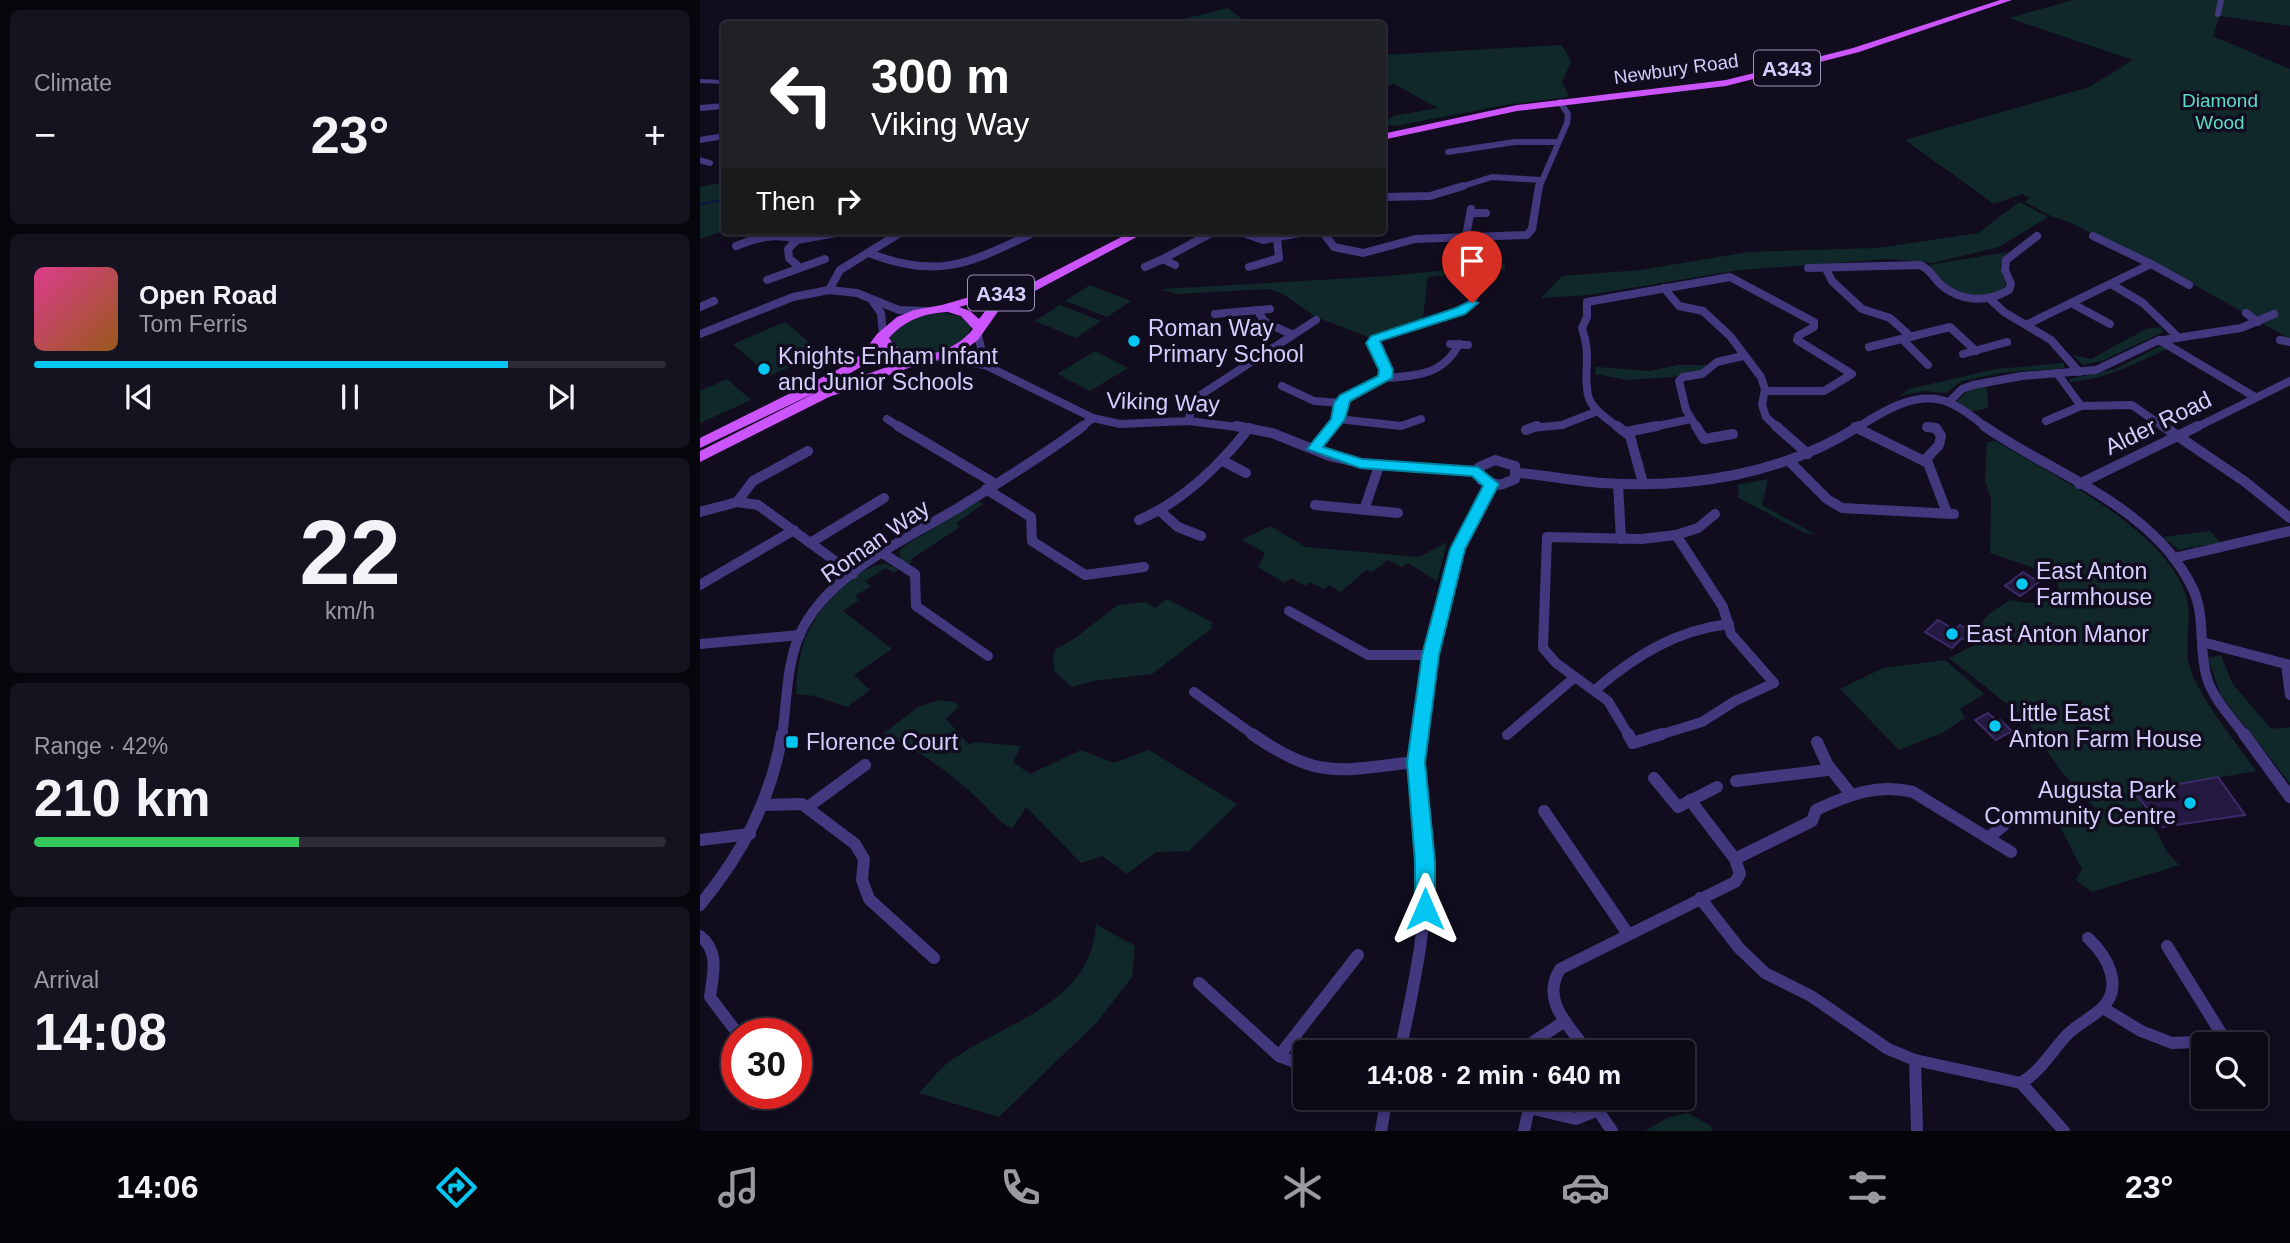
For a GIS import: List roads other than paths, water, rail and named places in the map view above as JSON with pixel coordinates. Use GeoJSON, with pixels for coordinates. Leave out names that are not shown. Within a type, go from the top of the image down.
{"type":"FeatureCollection","features":[{"type":"Feature","properties":{"kind":"main road","name":"Newbury Road"},"geometry":{"type":"LineString","coordinates":[[1386,136],[1480,115],[1689,89],[1751,77],[1856,50],[2008,0]]}},
{"type":"Feature","properties":{"kind":"main road","name":"A343"},"geometry":{"type":"LineString","coordinates":[[700,457],[838,388],[960,348],[995,307],[1134,235]]}},
{"type":"Feature","properties":{"kind":"main road","name":"A343"},"geometry":{"type":"LineString","coordinates":[[700,444],[849,368],[865,358],[897,322],[1006,291],[1063,271]]}},
{"type":"Feature","properties":{"kind":"main road","name":"A343"},"geometry":{"type":"LineString","coordinates":[[932,310],[964,312],[977,329]]}},
{"type":"Feature","properties":{"kind":"main road"},"geometry":{"type":"LineString","coordinates":[[883,336],[894,354],[929,358]]}},
{"type":"Feature","properties":{"kind":"street"},"geometry":{"type":"LineString","coordinates":[[2218,14],[2221,11],[2221,0]]}},
{"type":"Feature","properties":{"kind":"street"},"geometry":{"type":"LineString","coordinates":[[700,81],[721,82]]}},
{"type":"Feature","properties":{"kind":"street"},"geometry":{"type":"LineString","coordinates":[[1325,235],[1334,247],[1356,253],[1380,250],[1410,240],[1527,235],[1532,229],[1540,180],[1567,117],[1560,103]]}},
{"type":"Feature","properties":{"kind":"street"},"geometry":{"type":"LineString","coordinates":[[700,108],[721,106]]}},
{"type":"Feature","properties":{"kind":"street"},"geometry":{"type":"LineString","coordinates":[[700,139],[721,136]]}},
{"type":"Feature","properties":{"kind":"street"},"geometry":{"type":"LineString","coordinates":[[1448,152],[1515,142],[1558,142]]}},
{"type":"Feature","properties":{"kind":"street"},"geometry":{"type":"LineString","coordinates":[[1386,197],[1409,198],[1438,194],[1492,177],[1540,180]]}},
{"type":"Feature","properties":{"kind":"street"},"geometry":{"type":"LineString","coordinates":[[1466,236],[1471,211],[1486,213]]}},
{"type":"Feature","properties":{"kind":"street"},"geometry":{"type":"LineString","coordinates":[[736,246],[774,235],[789,236],[797,240],[825,235]]}},
{"type":"Feature","properties":{"kind":"street"},"geometry":{"type":"LineString","coordinates":[[828,290],[840,270],[897,235]]}},
{"type":"Feature","properties":{"kind":"street"},"geometry":{"type":"LineString","coordinates":[[1145,267],[1208,235]]}},
{"type":"Feature","properties":{"kind":"street"},"geometry":{"type":"LineString","coordinates":[[1246,235],[1255,239],[1291,235]]}},
{"type":"Feature","properties":{"kind":"street"},"geometry":{"type":"LineString","coordinates":[[869,253],[923,268],[949,269],[971,262],[1026,236]]}},
{"type":"Feature","properties":{"kind":"street"},"geometry":{"type":"LineString","coordinates":[[1808,268],[1920,265],[1928,268],[1933,280],[1947,291],[1970,298],[1989,298],[2008,290],[2011,284],[2005,268],[2006,260],[2037,236]]}},
{"type":"Feature","properties":{"kind":"street"},"geometry":{"type":"LineString","coordinates":[[2093,236],[2189,285]]}},
{"type":"Feature","properties":{"kind":"street"},"geometry":{"type":"LineString","coordinates":[[1249,267],[1279,258],[1281,255],[1276,238]]}},
{"type":"Feature","properties":{"kind":"street"},"geometry":{"type":"LineString","coordinates":[[797,240],[788,253],[798,266]]}},
{"type":"Feature","properties":{"kind":"street"},"geometry":{"type":"LineString","coordinates":[[767,280],[798,266],[825,259]]}},
{"type":"Feature","properties":{"kind":"street"},"geometry":{"type":"LineString","coordinates":[[1163,259],[1175,265]]}},
{"type":"Feature","properties":{"kind":"street"},"geometry":{"type":"LineString","coordinates":[[2026,325],[2151,264]]}},
{"type":"Feature","properties":{"kind":"street"},"geometry":{"type":"LineString","coordinates":[[1826,269],[1832,281],[1862,309],[1890,318],[1928,365]]}},
{"type":"Feature","properties":{"kind":"street"},"geometry":{"type":"LineString","coordinates":[[1643,483],[1636,448],[1626,432],[1598,411],[1587,391],[1588,345],[1582,328],[1587,317],[1586,304],[1592,299],[1632,296],[1730,276],[1738,278],[1755,292],[1814,321],[1814,327],[1798,336],[1797,340],[1829,356],[1852,374],[1824,391],[1765,391]]}},
{"type":"Feature","properties":{"kind":"street"},"geometry":{"type":"LineString","coordinates":[[2110,284],[2143,303],[2177,336]]}},
{"type":"Feature","properties":{"kind":"street"},"geometry":{"type":"LineString","coordinates":[[1664,288],[1679,306],[1704,312],[1730,336],[1758,373],[1765,391],[1762,405],[1766,417],[1808,454]]}},
{"type":"Feature","properties":{"kind":"street"},"geometry":{"type":"LineString","coordinates":[[700,334],[793,296],[828,290],[858,293],[899,310],[932,310]]}},
{"type":"Feature","properties":{"kind":"street"},"geometry":{"type":"LineString","coordinates":[[1385,378],[1386,370],[1373,343],[1375,339],[1461,311],[1472,303],[1478,290]]}},
{"type":"Feature","properties":{"kind":"street"},"geometry":{"type":"LineString","coordinates":[[1989,298],[2004,312],[2056,344],[2078,372]]}},
{"type":"Feature","properties":{"kind":"street"},"geometry":{"type":"LineString","coordinates":[[870,299],[881,313],[883,336]]}},
{"type":"Feature","properties":{"kind":"street"},"geometry":{"type":"LineString","coordinates":[[700,307],[714,301]]}},
{"type":"Feature","properties":{"kind":"street"},"geometry":{"type":"LineString","coordinates":[[2071,303],[2110,324]]}},
{"type":"Feature","properties":{"kind":"street"},"geometry":{"type":"LineString","coordinates":[[1215,314],[1270,309]]}},
{"type":"Feature","properties":{"kind":"street"},"geometry":{"type":"LineString","coordinates":[[1257,310],[1265,322],[1293,335]]}},
{"type":"Feature","properties":{"kind":"street"},"geometry":{"type":"LineString","coordinates":[[2246,313],[2258,322]]}},
{"type":"Feature","properties":{"kind":"street"},"geometry":{"type":"LineString","coordinates":[[1949,402],[1962,390],[1973,385],[2109,366],[2160,340],[2231,330],[2274,314]]}},
{"type":"Feature","properties":{"kind":"street"},"geometry":{"type":"LineString","coordinates":[[1189,421],[1191,404],[1196,398],[1316,320]]}},
{"type":"Feature","properties":{"kind":"street"},"geometry":{"type":"LineString","coordinates":[[1869,347],[1950,327],[1976,351]]}},
{"type":"Feature","properties":{"kind":"street"},"geometry":{"type":"LineString","coordinates":[[977,329],[985,365]]}},
{"type":"Feature","properties":{"kind":"street","name":"Alder Road"},"geometry":{"type":"LineString","coordinates":[[2160,340],[2255,397]]}},
{"type":"Feature","properties":{"kind":"street"},"geometry":{"type":"LineString","coordinates":[[2280,340],[2290,342]]}},
{"type":"Feature","properties":{"kind":"street"},"geometry":{"type":"LineString","coordinates":[[1963,354],[2007,342]]}},
{"type":"Feature","properties":{"kind":"street"},"geometry":{"type":"LineString","coordinates":[[1282,386],[1314,401],[1341,403],[1358,390],[1385,378],[1438,371],[1453,360],[1459,344]]}},
{"type":"Feature","properties":{"kind":"street"},"geometry":{"type":"LineString","coordinates":[[1704,439],[1691,419],[1679,386],[1680,379],[1702,374],[1720,361],[1743,356]]}},
{"type":"Feature","properties":{"kind":"street"},"geometry":{"type":"LineString","coordinates":[[929,358],[969,360],[985,365],[1093,418]]}},
{"type":"Feature","properties":{"kind":"street"},"geometry":{"type":"LineString","coordinates":[[2057,373],[2081,406]]}},
{"type":"Feature","properties":{"kind":"street","name":"Alder Road"},"geometry":{"type":"LineString","coordinates":[[2078,484],[2290,381]]}},
{"type":"Feature","properties":{"kind":"street"},"geometry":{"type":"LineString","coordinates":[[1517,473],[1618,484],[1719,476],[1789,461],[1808,454],[1882,412],[1917,400],[1949,402],[2139,526],[2174,558],[2190,584],[2198,604],[2203,667],[2210,688],[2290,797]]}},
{"type":"Feature","properties":{"kind":"street"},"geometry":{"type":"LineString","coordinates":[[1314,449],[1338,419],[1341,403]]}},
{"type":"Feature","properties":{"kind":"street"},"geometry":{"type":"LineString","coordinates":[[2046,421],[2081,406],[2132,405],[2253,487],[2290,518]]}},
{"type":"Feature","properties":{"kind":"street"},"geometry":{"type":"LineString","coordinates":[[1526,430],[1536,421],[1562,425],[1598,411]]}},
{"type":"Feature","properties":{"kind":"street","name":"Viking Way"},"geometry":{"type":"LineString","coordinates":[[1093,418],[1130,425],[1189,421],[1249,428],[1330,456],[1379,466],[1478,472]]}},
{"type":"Feature","properties":{"kind":"street","name":"Roman Way"},"geometry":{"type":"LineString","coordinates":[[700,905],[727,872],[764,805],[778,761],[793,655],[800,635],[822,601],[852,574],[1093,418]]}},
{"type":"Feature","properties":{"kind":"street"},"geometry":{"type":"LineString","coordinates":[[887,419],[990,486],[1031,517],[1032,541],[1085,575],[1144,567]]}},
{"type":"Feature","properties":{"kind":"street"},"geometry":{"type":"LineString","coordinates":[[1338,419],[1401,426],[1421,419]]}},
{"type":"Feature","properties":{"kind":"street"},"geometry":{"type":"LineString","coordinates":[[1626,432],[1691,419]]}},
{"type":"Feature","properties":{"kind":"street"},"geometry":{"type":"LineString","coordinates":[[1789,461],[1827,499],[1842,508],[1951,513],[1924,460],[1855,427]]}},
{"type":"Feature","properties":{"kind":"street"},"geometry":{"type":"LineString","coordinates":[[1924,460],[1939,445],[1941,436],[1936,428],[1927,427]]}},
{"type":"Feature","properties":{"kind":"street"},"geometry":{"type":"LineString","coordinates":[[1139,520],[1160,511],[1223,461],[1249,428]]}},
{"type":"Feature","properties":{"kind":"street"},"geometry":{"type":"LineString","coordinates":[[1691,442],[1733,434]]}},
{"type":"Feature","properties":{"kind":"street"},"geometry":{"type":"LineString","coordinates":[[737,502],[753,481],[808,452]]}},
{"type":"Feature","properties":{"kind":"street"},"geometry":{"type":"LineString","coordinates":[[1498,460],[1512,464],[1517,473],[1508,483],[1491,484],[1481,480],[1478,472],[1484,463],[1498,460]]}},
{"type":"Feature","properties":{"kind":"street"},"geometry":{"type":"LineString","coordinates":[[1223,461],[1246,473]]}},
{"type":"Feature","properties":{"kind":"street"},"geometry":{"type":"LineString","coordinates":[[1364,510],[1379,466]]}},
{"type":"Feature","properties":{"kind":"street"},"geometry":{"type":"LineString","coordinates":[[1403,1040],[1424,934],[1425,862],[1416,762],[1430,655],[1457,549],[1491,484]]}},
{"type":"Feature","properties":{"kind":"street"},"geometry":{"type":"LineString","coordinates":[[1618,484],[1621,538]]}},
{"type":"Feature","properties":{"kind":"street"},"geometry":{"type":"LineString","coordinates":[[810,543],[884,498]]}},
{"type":"Feature","properties":{"kind":"street"},"geometry":{"type":"LineString","coordinates":[[700,512],[737,502],[758,505],[852,574]]}},
{"type":"Feature","properties":{"kind":"street"},"geometry":{"type":"LineString","coordinates":[[1315,505],[1398,513]]}},
{"type":"Feature","properties":{"kind":"street"},"geometry":{"type":"LineString","coordinates":[[1160,511],[1178,527],[1201,536]]}},
{"type":"Feature","properties":{"kind":"street"},"geometry":{"type":"LineString","coordinates":[[1676,535],[1723,607],[1735,639],[1774,683],[1735,701],[1702,722],[1633,743],[1613,707],[1556,663],[1542,643],[1547,537],[1656,539],[1703,525],[1715,514]]}},
{"type":"Feature","properties":{"kind":"street"},"geometry":{"type":"LineString","coordinates":[[700,585],[794,530]]}},
{"type":"Feature","properties":{"kind":"street"},"geometry":{"type":"LineString","coordinates":[[2174,558],[2290,531]]}},
{"type":"Feature","properties":{"kind":"street"},"geometry":{"type":"LineString","coordinates":[[884,554],[915,574],[916,606],[988,656]]}},
{"type":"Feature","properties":{"kind":"street"},"geometry":{"type":"LineString","coordinates":[[1289,611],[1368,655],[1430,655]]}},
{"type":"Feature","properties":{"kind":"street"},"geometry":{"type":"LineString","coordinates":[[1595,691],[1646,651],[1691,630],[1729,624]]}},
{"type":"Feature","properties":{"kind":"street"},"geometry":{"type":"LineString","coordinates":[[700,644],[800,635]]}},
{"type":"Feature","properties":{"kind":"street"},"geometry":{"type":"LineString","coordinates":[[2202,642],[2288,664],[2290,695]]}},
{"type":"Feature","properties":{"kind":"street"},"geometry":{"type":"LineString","coordinates":[[1507,735],[1575,677]]}},
{"type":"Feature","properties":{"kind":"street"},"geometry":{"type":"LineString","coordinates":[[1194,692],[1276,748],[1311,768],[1335,769],[1416,762]]}},
{"type":"Feature","properties":{"kind":"street"},"geometry":{"type":"LineString","coordinates":[[1817,742],[1827,770]]}},
{"type":"Feature","properties":{"kind":"street"},"geometry":{"type":"LineString","coordinates":[[808,807],[865,765]]}},
{"type":"Feature","properties":{"kind":"street"},"geometry":{"type":"LineString","coordinates":[[1735,781],[1827,770],[1836,775],[1850,793]]}},
{"type":"Feature","properties":{"kind":"street"},"geometry":{"type":"LineString","coordinates":[[1654,778],[1678,807],[1717,787]]}},
{"type":"Feature","properties":{"kind":"street"},"geometry":{"type":"LineString","coordinates":[[1735,859],[1812,821],[1816,810],[1850,793],[1898,787],[1933,804],[2011,852]]}},
{"type":"Feature","properties":{"kind":"street"},"geometry":{"type":"LineString","coordinates":[[1579,1040],[1552,999],[1550,986],[1555,975],[1568,964],[1735,882],[1740,874],[1735,859],[1690,800]]}},
{"type":"Feature","properties":{"kind":"street"},"geometry":{"type":"LineString","coordinates":[[764,805],[794,802],[808,807],[861,851],[863,889],[869,899],[934,958]]}},
{"type":"Feature","properties":{"kind":"street"},"geometry":{"type":"LineString","coordinates":[[1544,811],[1628,934]]}},
{"type":"Feature","properties":{"kind":"street"},"geometry":{"type":"LineString","coordinates":[[1988,838],[2003,825]]}},
{"type":"Feature","properties":{"kind":"street"},"geometry":{"type":"LineString","coordinates":[[700,840],[750,834]]}},
{"type":"Feature","properties":{"kind":"street"},"geometry":{"type":"LineString","coordinates":[[1700,898],[1739,948],[1765,973],[1811,996],[1888,1049],[1915,1060],[2021,1083],[2064,1131]]}},
{"type":"Feature","properties":{"kind":"street"},"geometry":{"type":"LineString","coordinates":[[700,936],[712,947],[715,955],[710,997],[726,1018]]}},
{"type":"Feature","properties":{"kind":"street"},"geometry":{"type":"LineString","coordinates":[[2021,1083],[2035,1073],[2078,1023],[2102,1008],[2111,992],[2110,966],[2105,956],[2088,938]]}},
{"type":"Feature","properties":{"kind":"street"},"geometry":{"type":"LineString","coordinates":[[2168,946],[2220,1032]]}},
{"type":"Feature","properties":{"kind":"street"},"geometry":{"type":"LineString","coordinates":[[1279,1056],[1358,955]]}},
{"type":"Feature","properties":{"kind":"street"},"geometry":{"type":"LineString","coordinates":[[1199,983],[1279,1056],[1293,1061]]}},
{"type":"Feature","properties":{"kind":"street"},"geometry":{"type":"LineString","coordinates":[[2102,1008],[2158,1038],[2178,1044],[2191,1044]]}},
{"type":"Feature","properties":{"kind":"street"},"geometry":{"type":"LineString","coordinates":[[1536,1040],[1565,1021]]}},
{"type":"Feature","properties":{"kind":"street"},"geometry":{"type":"LineString","coordinates":[[1915,1060],[1917,1131]]}},
{"type":"Feature","properties":{"kind":"street"},"geometry":{"type":"LineString","coordinates":[[1524,1131],[1529,1108],[1576,1119],[1596,1111],[1612,1131]]}},
{"type":"Feature","properties":{"kind":"street"},"geometry":{"type":"LineString","coordinates":[[1381,1131],[1385,1110]]}},
{"type":"Feature","properties":{"kind":"waterway"},"geometry":{"type":"LineString","coordinates":[[700,204],[721,200]]}},
{"type":"Feature","properties":{"kind":"place","name":"Roman Way Primary School"},"geometry":{"type":"Point","coordinates":[1134,341]}},
{"type":"Feature","properties":{"kind":"place","name":"Knights Enham Infant and Junior Schools"},"geometry":{"type":"Point","coordinates":[764,369]}},
{"type":"Feature","properties":{"kind":"place","name":"East Anton Farmhouse"},"geometry":{"type":"Point","coordinates":[2022,584]}},
{"type":"Feature","properties":{"kind":"place","name":"East Anton Manor"},"geometry":{"type":"Point","coordinates":[1952,634]}},
{"type":"Feature","properties":{"kind":"place","name":"Little East Anton Farm House"},"geometry":{"type":"Point","coordinates":[1995,726]}},
{"type":"Feature","properties":{"kind":"place","name":"Florence Court"},"geometry":{"type":"Point","coordinates":[792,742]}},
{"type":"Feature","properties":{"kind":"place","name":"Augusta Park Community Centre"},"geometry":{"type":"Point","coordinates":[2190,803]}},
{"type":"Feature","properties":{"kind":"park label","name":"Diamond Wood"},"geometry":{"type":"Point","coordinates":[2220,111]}}]}
